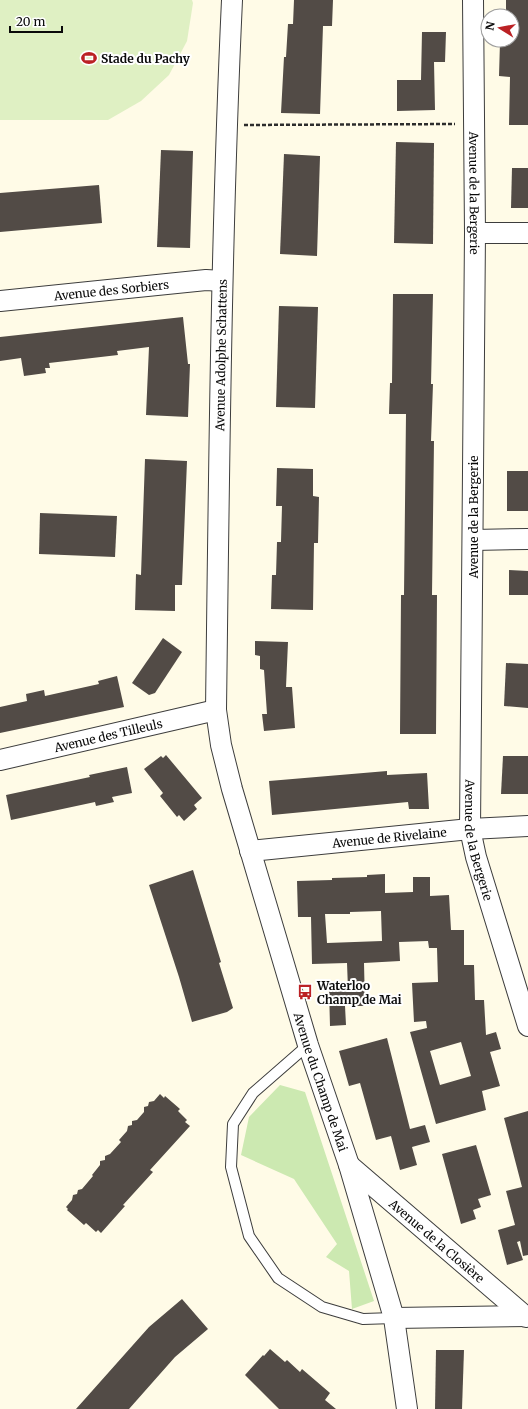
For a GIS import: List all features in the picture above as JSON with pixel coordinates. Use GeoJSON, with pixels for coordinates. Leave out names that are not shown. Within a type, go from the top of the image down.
{"type":"FeatureCollection","features":[{"type":"Feature","properties":{"kind":"street","name":"Avenue Adolphe Schattens"},"geometry":{"type":"LineString","coordinates":[[216,710],[222,281],[226,125],[232,0]]}},
{"type":"Feature","properties":{"kind":"street","name":"Avenue de la Bergerie"},"geometry":{"type":"LineString","coordinates":[[473,0],[475,233],[470,829],[478,864],[528,1026]]}},
{"type":"Feature","properties":{"kind":"street"},"geometry":{"type":"LineString","coordinates":[[475,233],[528,233]]}},
{"type":"Feature","properties":{"kind":"street","name":"Avenue des Sorbiers"},"geometry":{"type":"LineString","coordinates":[[0,301],[206,280],[222,281]]}},
{"type":"Feature","properties":{"kind":"street"},"geometry":{"type":"LineString","coordinates":[[473,540],[528,540]]}},
{"type":"Feature","properties":{"kind":"street","name":"Avenue des Tilleuls"},"geometry":{"type":"LineString","coordinates":[[0,760],[216,710]]}},
{"type":"Feature","properties":{"kind":"street","name":"Avenue du Champ de Mai"},"geometry":{"type":"LineString","coordinates":[[216,710],[224,760],[250,851],[308,1045],[349,1164],[394,1318],[407,1409]]}},
{"type":"Feature","properties":{"kind":"street","name":"Avenue de Rivelaine"},"geometry":{"type":"LineString","coordinates":[[250,851],[470,829],[528,826]]}},
{"type":"Feature","properties":{"kind":"street","name":"Avenue de la Closière"},"geometry":{"type":"LineString","coordinates":[[349,1164],[527,1316]]}},
{"type":"Feature","properties":{"kind":"street","name":"Avenue de la Closière"},"geometry":{"type":"LineString","coordinates":[[394,1318],[527,1316]]}},
{"type":"Feature","properties":{"kind":"lane"},"geometry":{"type":"LineString","coordinates":[[308,1045],[253,1093],[233,1124],[231,1167],[249,1236],[278,1278],[322,1307],[363,1319],[394,1318]]}},
{"type":"Feature","properties":{"kind":"path"},"geometry":{"type":"LineString","coordinates":[[226,125],[474,124]]}},
{"type":"Feature","properties":{"kind":"green space","name":"Stade du Pachy"},"geometry":{"type":"Polygon","coordinates":[[[0,0],[192,0],[193,3],[187,41],[169,75],[141,101],[108,120],[0,120],[0,0]]]}},
{"type":"Feature","properties":{"kind":"green space"},"geometry":{"type":"Polygon","coordinates":[[[280,1085],[305,1092],[374,1301],[352,1309],[349,1271],[326,1257],[337,1244],[294,1179],[241,1155],[249,1117],[280,1085]]]}},
{"type":"Feature","properties":{"kind":"building"},"geometry":{"type":"Polygon","coordinates":[[[294,0],[333,0],[332,26],[323,26],[320,114],[281,113],[284,57],[286,57],[288,24],[293,24],[294,0]]]}},
{"type":"Feature","properties":{"kind":"building"},"geometry":{"type":"Polygon","coordinates":[[[506,0],[528,0],[528,125],[509,125],[510,77],[499,76],[500,48],[520,48],[520,8],[506,8],[506,0]]]}},
{"type":"Feature","properties":{"kind":"building"},"geometry":{"type":"Polygon","coordinates":[[[422,32],[446,32],[445,62],[434,62],[435,110],[397,111],[397,80],[421,80],[422,32]]]}},
{"type":"Feature","properties":{"kind":"building"},"geometry":{"type":"Polygon","coordinates":[[[396,142],[434,143],[433,244],[394,243],[396,142]]]}},
{"type":"Feature","properties":{"kind":"building"},"geometry":{"type":"Polygon","coordinates":[[[161,150],[193,151],[190,248],[157,247],[161,150]]]}},
{"type":"Feature","properties":{"kind":"building"},"geometry":{"type":"Polygon","coordinates":[[[284,154],[320,156],[317,256],[280,254],[284,154]]]}},
{"type":"Feature","properties":{"kind":"building"},"geometry":{"type":"Polygon","coordinates":[[[512,168],[528,168],[528,208],[511,208],[512,168]]]}},
{"type":"Feature","properties":{"kind":"building"},"geometry":{"type":"Polygon","coordinates":[[[99,185],[102,223],[0,232],[0,193],[99,185]]]}},
{"type":"Feature","properties":{"kind":"building"},"geometry":{"type":"Polygon","coordinates":[[[393,294],[433,294],[431,384],[433,384],[431,441],[434,441],[432,595],[437,595],[436,734],[400,734],[401,595],[404,595],[406,414],[389,414],[390,383],[392,383],[393,294]]]}},
{"type":"Feature","properties":{"kind":"building"},"geometry":{"type":"Polygon","coordinates":[[[279,306],[318,307],[315,408],[276,407],[279,306]]]}},
{"type":"Feature","properties":{"kind":"building"},"geometry":{"type":"Polygon","coordinates":[[[183,317],[188,364],[190,364],[188,417],[146,415],[149,347],[117,351],[118,355],[49,363],[50,368],[45,368],[46,373],[24,376],[21,358],[0,361],[0,337],[183,317]]]}},
{"type":"Feature","properties":{"kind":"building"},"geometry":{"type":"Polygon","coordinates":[[[145,459],[187,461],[182,585],[175,585],[175,611],[135,610],[136,574],[141,575],[145,459]]]}},
{"type":"Feature","properties":{"kind":"building"},"geometry":{"type":"Polygon","coordinates":[[[277,468],[313,469],[313,496],[319,497],[318,543],[314,543],[313,610],[271,609],[272,575],[276,575],[277,542],[281,542],[282,506],[276,506],[277,468]]]}},
{"type":"Feature","properties":{"kind":"building"},"geometry":{"type":"Polygon","coordinates":[[[507,471],[528,471],[528,511],[507,511],[507,471]]]}},
{"type":"Feature","properties":{"kind":"building"},"geometry":{"type":"Polygon","coordinates":[[[40,513],[117,516],[115,557],[39,554],[40,513]]]}},
{"type":"Feature","properties":{"kind":"building"},"geometry":{"type":"Polygon","coordinates":[[[509,570],[528,571],[528,595],[509,595],[509,570]]]}},
{"type":"Feature","properties":{"kind":"building"},"geometry":{"type":"Polygon","coordinates":[[[163,638],[182,652],[155,693],[149,695],[132,683],[163,638]]]}},
{"type":"Feature","properties":{"kind":"building"},"geometry":{"type":"Polygon","coordinates":[[[255,641],[288,642],[286,687],[292,687],[295,728],[264,731],[262,714],[267,714],[264,670],[260,669],[260,656],[255,655],[255,641]]]}},
{"type":"Feature","properties":{"kind":"building"},"geometry":{"type":"Polygon","coordinates":[[[506,663],[528,664],[528,708],[504,706],[506,663]]]}},
{"type":"Feature","properties":{"kind":"building"},"geometry":{"type":"Polygon","coordinates":[[[117,676],[124,707],[0,733],[0,707],[27,701],[26,694],[44,690],[45,696],[99,684],[98,681],[117,676]]]}},
{"type":"Feature","properties":{"kind":"building"},"geometry":{"type":"Polygon","coordinates":[[[166,755],[202,798],[194,805],[197,809],[184,821],[179,815],[177,817],[160,796],[163,793],[144,769],[161,756],[163,758],[166,755]]]}},
{"type":"Feature","properties":{"kind":"building"},"geometry":{"type":"Polygon","coordinates":[[[503,756],[528,756],[528,794],[501,794],[503,756]]]}},
{"type":"Feature","properties":{"kind":"building"},"geometry":{"type":"Polygon","coordinates":[[[127,767],[132,793],[112,797],[114,802],[96,806],[95,802],[11,820],[6,795],[90,777],[89,775],[127,767]]]}},
{"type":"Feature","properties":{"kind":"building"},"geometry":{"type":"Polygon","coordinates":[[[387,771],[387,775],[427,773],[429,809],[409,809],[408,802],[272,815],[269,781],[387,771]]]}},
{"type":"Feature","properties":{"kind":"building"},"geometry":{"type":"Polygon","coordinates":[[[193,870],[221,962],[219,963],[233,1008],[227,1012],[192,1022],[149,885],[193,870]]]}},
{"type":"Feature","properties":{"kind":"building"},"geometry":{"type":"Polygon","coordinates":[[[385,874],[385,893],[413,892],[413,877],[430,877],[430,896],[449,895],[451,930],[464,930],[464,965],[474,965],[475,1000],[484,1000],[486,1035],[496,1032],[501,1049],[490,1052],[500,1086],[482,1091],[486,1110],[436,1124],[410,1032],[427,1028],[426,1021],[414,1022],[412,983],[438,982],[437,948],[429,948],[428,941],[399,942],[400,961],[364,963],[365,1006],[345,1006],[346,1025],[330,1026],[329,989],[348,989],[347,963],[312,964],[311,917],[298,917],[297,881],[367,877],[367,875],[385,874]],[[381,911],[350,912],[350,914],[325,914],[327,943],[382,941],[381,911]],[[461,1042],[430,1051],[440,1085],[471,1076],[461,1042]]]}},
{"type":"Feature","properties":{"kind":"building"},"geometry":{"type":"Polygon","coordinates":[[[387,1038],[410,1129],[425,1125],[430,1142],[412,1147],[417,1165],[400,1170],[391,1136],[376,1140],[360,1083],[349,1086],[339,1051],[387,1038]]]}},
{"type":"Feature","properties":{"kind":"building"},"geometry":{"type":"Polygon","coordinates":[[[160,1094],[164,1098],[165,1096],[180,1109],[178,1111],[187,1120],[185,1122],[190,1126],[150,1170],[153,1172],[123,1205],[125,1206],[101,1233],[98,1230],[96,1232],[86,1223],[84,1225],[67,1210],[68,1209],[66,1207],[72,1200],[73,1195],[77,1194],[78,1190],[82,1189],[93,1176],[92,1175],[100,1165],[100,1161],[105,1160],[105,1156],[110,1154],[121,1142],[119,1140],[127,1131],[128,1126],[132,1125],[132,1121],[137,1120],[144,1112],[144,1107],[148,1106],[149,1102],[154,1101],[160,1094]]]}},
{"type":"Feature","properties":{"kind":"building"},"geometry":{"type":"Polygon","coordinates":[[[528,1111],[528,1255],[523,1256],[520,1241],[517,1242],[523,1260],[507,1265],[498,1230],[515,1225],[506,1191],[522,1187],[504,1118],[528,1111]]]}},
{"type":"Feature","properties":{"kind":"building"},"geometry":{"type":"Polygon","coordinates":[[[476,1145],[491,1195],[478,1199],[481,1207],[473,1210],[476,1219],[461,1224],[442,1154],[476,1145]]]}},
{"type":"Feature","properties":{"kind":"building"},"geometry":{"type":"Polygon","coordinates":[[[182,1299],[208,1329],[175,1357],[129,1409],[76,1409],[149,1327],[182,1299]]]}},
{"type":"Feature","properties":{"kind":"building"},"geometry":{"type":"Polygon","coordinates":[[[270,1349],[285,1362],[287,1360],[300,1372],[302,1369],[330,1393],[325,1400],[336,1409],[279,1409],[245,1375],[270,1349]]]}},
{"type":"Feature","properties":{"kind":"building"},"geometry":{"type":"Polygon","coordinates":[[[436,1350],[464,1350],[462,1409],[435,1409],[436,1350]]]}},
{"type":"Feature","properties":{"kind":"place","name":"Stade du Pachy"},"geometry":{"type":"Point","coordinates":[89,58]}},
{"type":"Feature","properties":{"kind":"place","name":"Waterloo Champ de Mai"},"geometry":{"type":"Point","coordinates":[305,992]}}]}
